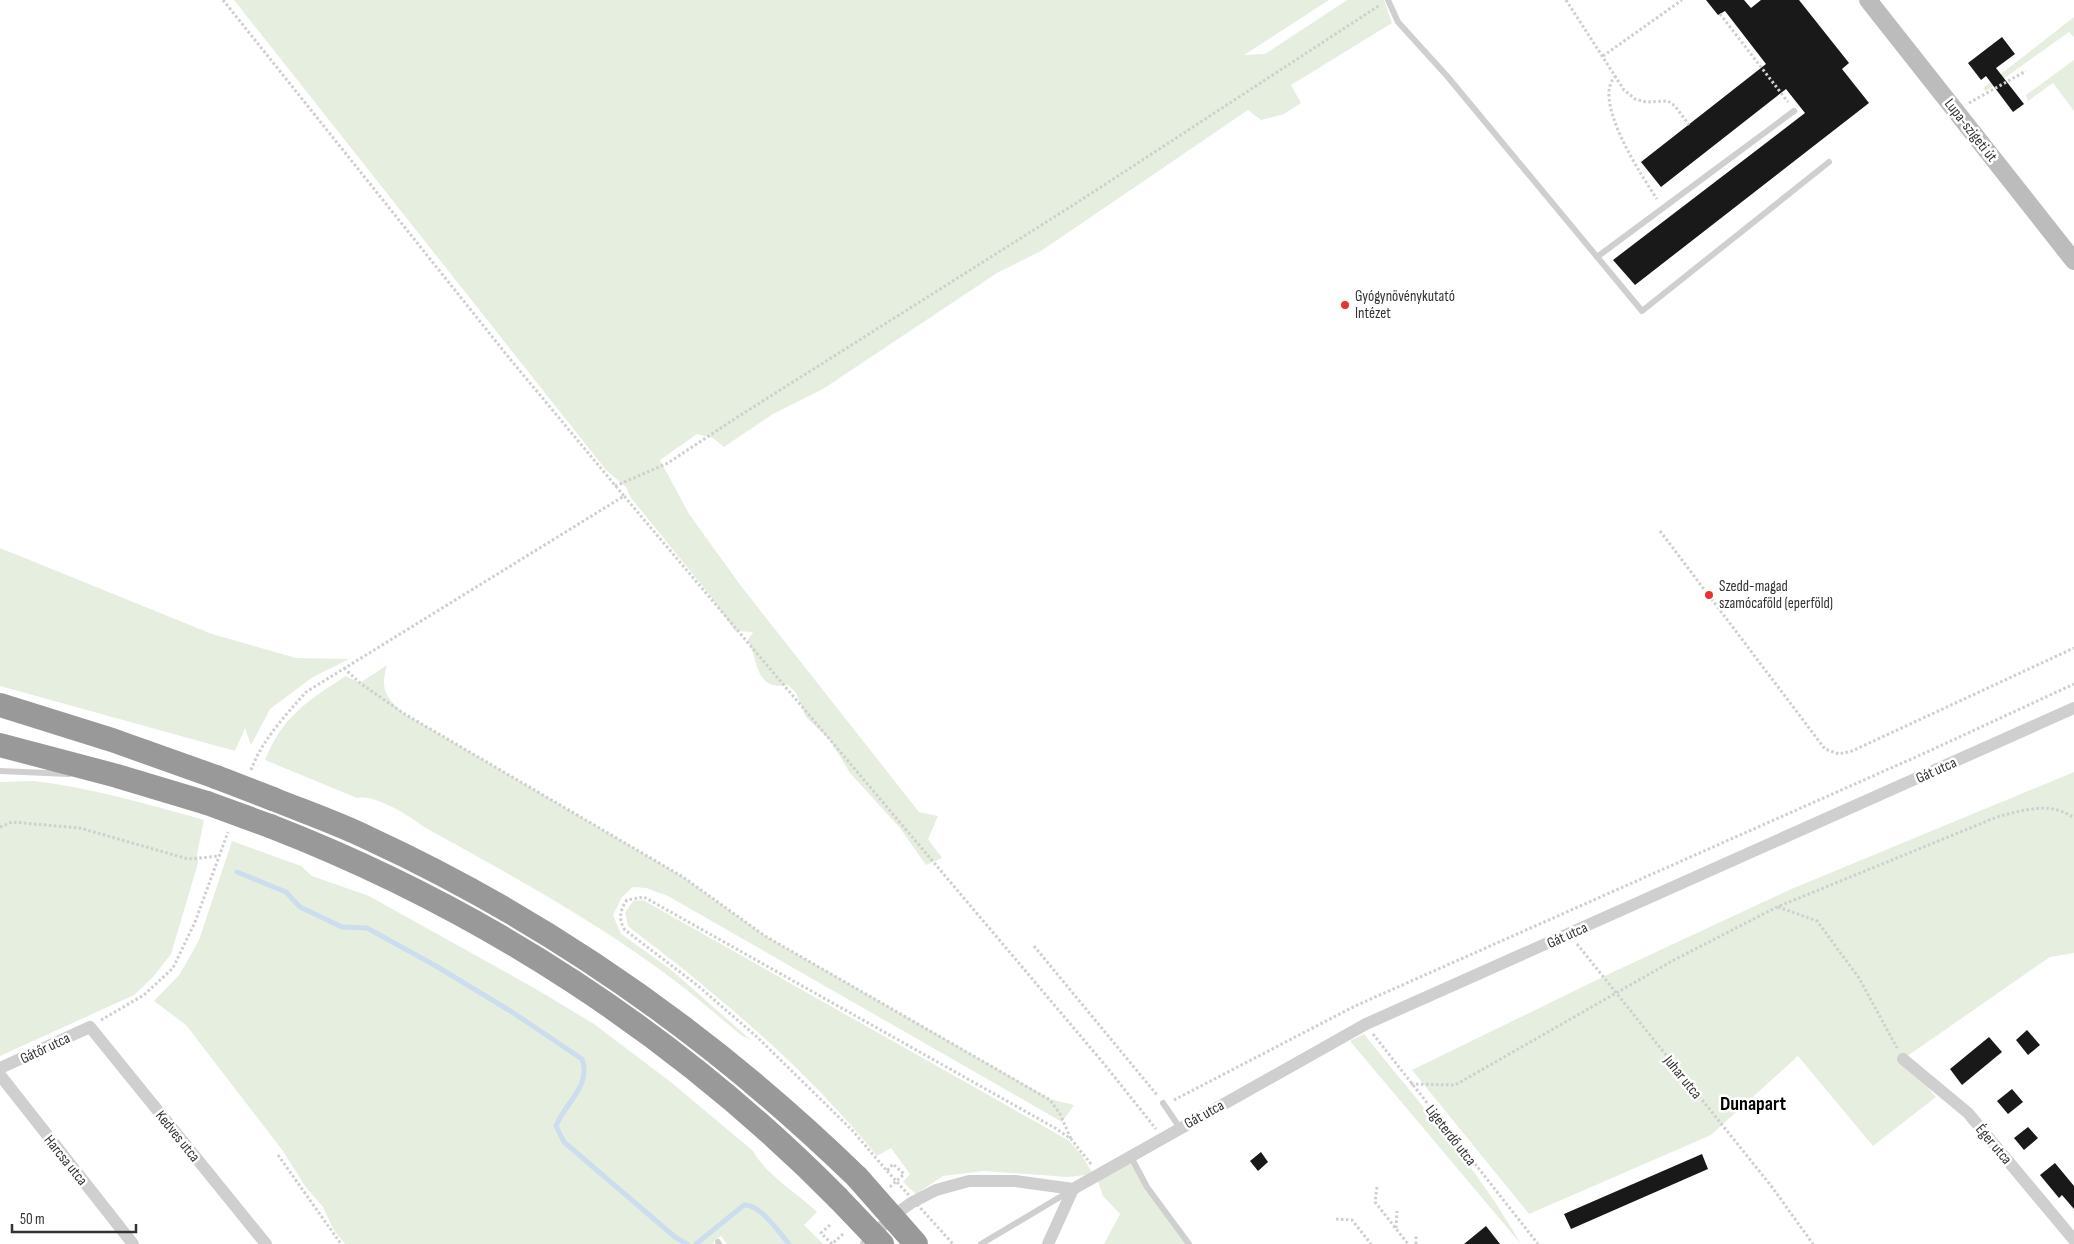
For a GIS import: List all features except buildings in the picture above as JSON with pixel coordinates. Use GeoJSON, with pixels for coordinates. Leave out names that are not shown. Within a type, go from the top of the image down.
{"type":"FeatureCollection","features":[{"type":"Feature","properties":{"kind":"highway"},"geometry":{"type":"LineString","coordinates":[[0,705],[112,740],[273,799],[367,837],[505,908],[625,983],[684,1027],[785,1110],[857,1178],[916,1244]]}},
{"type":"Feature","properties":{"kind":"highway"},"geometry":{"type":"LineString","coordinates":[[0,745],[117,776],[207,803],[270,826],[315,844],[420,892],[545,962],[652,1034],[741,1107],[805,1164],[882,1244]]}},
{"type":"Feature","properties":{"kind":"street","name":"Lupa-szigeti út"},"geometry":{"type":"LineString","coordinates":[[1868,0],[2074,261]]}},
{"type":"Feature","properties":{"kind":"street","name":"Gát utca"},"geometry":{"type":"LineString","coordinates":[[1073,1188],[1366,1024],[2074,708]]}},
{"type":"Feature","properties":{"kind":"street","name":"Gátőr utca"},"geometry":{"type":"LineString","coordinates":[[0,1068],[90,1027]]}},
{"type":"Feature","properties":{"kind":"street","name":"Kedves utca"},"geometry":{"type":"LineString","coordinates":[[90,1027],[266,1244]]}},
{"type":"Feature","properties":{"kind":"street","name":"Éger utca"},"geometry":{"type":"LineString","coordinates":[[1903,1059],[1968,1113],[2074,1240]]}},
{"type":"Feature","properties":{"kind":"street","name":"Harcsa utca"},"geometry":{"type":"LineString","coordinates":[[0,1075],[133,1244]]}},
{"type":"Feature","properties":{"kind":"street"},"geometry":{"type":"LineString","coordinates":[[866,1244],[903,1208],[936,1190],[969,1181],[1015,1181],[1073,1188],[1048,1244]]}},
{"type":"Feature","properties":{"kind":"lane"},"geometry":{"type":"LineString","coordinates":[[1386,0],[1398,22],[1448,76],[1642,311],[1829,162]]}},
{"type":"Feature","properties":{"kind":"lane"},"geometry":{"type":"LineString","coordinates":[[1597,257],[1794,111]]}},
{"type":"Feature","properties":{"kind":"lane"},"geometry":{"type":"LineString","coordinates":[[0,771],[117,776]]}},
{"type":"Feature","properties":{"kind":"lane"},"geometry":{"type":"LineString","coordinates":[[1163,1103],[1180,1128]]}},
{"type":"Feature","properties":{"kind":"lane"},"geometry":{"type":"LineString","coordinates":[[1130,1157],[1147,1187],[1189,1244]]}},
{"type":"Feature","properties":{"kind":"lane"},"geometry":{"type":"LineString","coordinates":[[981,1244],[1073,1188]]}},
{"type":"Feature","properties":{"kind":"path"},"geometry":{"type":"LineString","coordinates":[[223,0],[510,359],[1105,1065],[1162,1138]]}},
{"type":"Feature","properties":{"kind":"path"},"geometry":{"type":"LineString","coordinates":[[616,486],[668,463],[768,397],[1078,202],[1303,54],[1376,10],[1386,0]]}},
{"type":"Feature","properties":{"kind":"path"},"geometry":{"type":"LineString","coordinates":[[1566,0],[1624,90],[1635,98],[1646,102],[1668,101],[1675,106],[1689,125]]}},
{"type":"Feature","properties":{"kind":"path"},"geometry":{"type":"LineString","coordinates":[[1603,56],[1682,0]]}},
{"type":"Feature","properties":{"kind":"path"},"geometry":{"type":"LineString","coordinates":[[1720,14],[1794,111]]}},
{"type":"Feature","properties":{"kind":"path"},"geometry":{"type":"LineString","coordinates":[[1955,111],[2026,71]]}},
{"type":"Feature","properties":{"kind":"path"},"geometry":{"type":"LineString","coordinates":[[1616,76],[1612,80],[1610,87],[1611,105],[1622,140],[1635,166],[1663,208]]}},
{"type":"Feature","properties":{"kind":"path"},"geometry":{"type":"LineString","coordinates":[[249,774],[256,755],[281,720],[306,692],[624,496]]}},
{"type":"Feature","properties":{"kind":"path"},"geometry":{"type":"LineString","coordinates":[[1660,532],[1825,749],[1831,752],[1852,751],[2074,648]]}},
{"type":"Feature","properties":{"kind":"path"},"geometry":{"type":"LineString","coordinates":[[344,668],[360,683],[403,713],[683,877],[765,936],[1050,1100],[1060,1114],[1071,1139]]}},
{"type":"Feature","properties":{"kind":"path"},"geometry":{"type":"LineString","coordinates":[[1034,946],[1163,1103],[1177,1099],[1355,1006],[1918,756],[2074,684]]}},
{"type":"Feature","properties":{"kind":"path"},"geometry":{"type":"LineString","coordinates":[[1411,1084],[1455,1085],[1674,960],[1777,907],[1997,817],[2035,807],[2064,811],[2074,818]]}},
{"type":"Feature","properties":{"kind":"path"},"geometry":{"type":"LineString","coordinates":[[0,827],[12,822],[80,828],[188,859],[219,856]]}},
{"type":"Feature","properties":{"kind":"path"},"geometry":{"type":"LineString","coordinates":[[90,1027],[144,995],[173,968],[195,922],[229,829]]}},
{"type":"Feature","properties":{"kind":"path"},"geometry":{"type":"LineString","coordinates":[[953,1244],[846,1124],[757,1037],[697,985],[625,930],[620,918],[622,907],[627,900],[644,897],[1055,1128],[1071,1139],[1085,1155],[1096,1175]]}},
{"type":"Feature","properties":{"kind":"path"},"geometry":{"type":"LineString","coordinates":[[1777,907],[1817,921],[1859,978],[1903,1059]]}},
{"type":"Feature","properties":{"kind":"path","name":"Juhar utca"},"geometry":{"type":"LineString","coordinates":[[1570,934],[1615,994],[1772,1187],[1813,1244]]}},
{"type":"Feature","properties":{"kind":"path","name":"Ligeterdő utca"},"geometry":{"type":"LineString","coordinates":[[1366,1024],[1411,1084],[1538,1244]]}},
{"type":"Feature","properties":{"kind":"path"},"geometry":{"type":"LineString","coordinates":[[278,1155],[341,1244]]}},
{"type":"Feature","properties":{"kind":"path"},"geometry":{"type":"LineString","coordinates":[[887,1171],[893,1164],[904,1174],[887,1190],[903,1208]]}},
{"type":"Feature","properties":{"kind":"path"},"geometry":{"type":"LineString","coordinates":[[1377,1188],[1375,1202],[1408,1244]]}},
{"type":"Feature","properties":{"kind":"path"},"geometry":{"type":"LineString","coordinates":[[1396,1228],[1397,1212]]}},
{"type":"Feature","properties":{"kind":"path"},"geometry":{"type":"LineString","coordinates":[[1336,1219],[1352,1220],[1372,1244]]}},
{"type":"Feature","properties":{"kind":"path"},"geometry":{"type":"LineString","coordinates":[[830,1226],[821,1233],[832,1244],[846,1232]]}},
{"type":"Feature","properties":{"kind":"path"},"geometry":{"type":"LineString","coordinates":[[1416,1235],[1416,1244]]}},
{"type":"Feature","properties":{"kind":"shaded area"},"geometry":{"type":"Polygon","coordinates":[[[234,0],[1329,0],[1244,55],[1265,54],[1347,0],[1384,0],[1392,23],[1291,85],[1301,103],[1284,114],[1261,120],[1248,110],[1041,251],[997,273],[823,389],[773,414],[724,447],[713,438],[697,434],[660,460],[689,514],[741,586],[919,812],[938,816],[928,839],[942,858],[926,865],[900,828],[850,773],[830,740],[806,717],[796,693],[788,685],[777,686],[769,684],[764,679],[757,666],[748,640],[753,632],[735,631],[709,594],[631,498],[626,487],[606,470],[234,0]]]}},
{"type":"Feature","properties":{"kind":"shaded area"},"geometry":{"type":"Polygon","coordinates":[[[2074,17],[2074,37],[2069,32],[1986,91],[1983,88],[2074,17]]]}},
{"type":"Feature","properties":{"kind":"shaded area"},"geometry":{"type":"Polygon","coordinates":[[[2074,60],[2074,111],[2053,83],[2028,101],[2026,95],[2074,60]]]}},
{"type":"Feature","properties":{"kind":"shaded area"},"geometry":{"type":"Polygon","coordinates":[[[0,548],[212,634],[296,658],[349,659],[313,677],[270,709],[251,745],[245,728],[235,751],[0,686],[0,548]]]}},
{"type":"Feature","properties":{"kind":"shaded area"},"geometry":{"type":"Polygon","coordinates":[[[387,665],[384,680],[386,692],[392,702],[403,713],[683,877],[765,936],[1050,1099],[1074,1105],[1062,1122],[668,896],[646,888],[633,887],[622,897],[613,915],[621,934],[669,968],[752,1041],[741,1035],[695,996],[618,940],[410,817],[373,799],[357,798],[265,760],[272,745],[288,721],[319,693],[346,676],[360,683],[387,665]]]}},
{"type":"Feature","properties":{"kind":"shaded area"},"geometry":{"type":"Polygon","coordinates":[[[2074,772],[2074,953],[2050,957],[1903,1059],[1936,1097],[1873,1146],[1798,1056],[1711,1135],[1529,1214],[1412,1070],[1611,973],[1789,890],[2074,772]]]}},
{"type":"Feature","properties":{"kind":"shaded area"},"geometry":{"type":"Polygon","coordinates":[[[34,781],[99,792],[204,820],[197,854],[198,863],[171,954],[153,977],[134,995],[0,1056],[0,782],[34,781]]]}},
{"type":"Feature","properties":{"kind":"shaded area"},"geometry":{"type":"Polygon","coordinates":[[[232,841],[301,866],[312,876],[369,896],[536,989],[594,1024],[672,1083],[753,1151],[766,1169],[809,1204],[817,1212],[804,1225],[823,1244],[727,1244],[721,1236],[713,1242],[714,1244],[345,1244],[333,1229],[323,1207],[305,1186],[283,1151],[186,1025],[154,1001],[180,974],[199,940],[232,841]]]}},
{"type":"Feature","properties":{"kind":"shaded area"},"geometry":{"type":"Polygon","coordinates":[[[643,900],[1068,1140],[1081,1154],[1093,1174],[1068,1177],[984,1171],[943,1176],[916,1194],[903,1182],[910,1174],[891,1148],[877,1156],[838,1111],[774,1047],[697,980],[628,926],[625,913],[633,901],[643,900]]]}},
{"type":"Feature","properties":{"kind":"shaded area"},"geometry":{"type":"Polygon","coordinates":[[[1364,1034],[1486,1188],[1521,1244],[1350,1041],[1364,1034]]]}},
{"type":"Feature","properties":{"kind":"shaded area"},"geometry":{"type":"Polygon","coordinates":[[[1131,1157],[1145,1187],[1189,1244],[1104,1244],[1120,1214],[1103,1196],[1096,1175],[1131,1157]]]}},
{"type":"Feature","properties":{"kind":"waterway"},"geometry":{"type":"LineString","coordinates":[[237,872],[286,892],[300,907],[342,927],[367,928],[436,966],[512,1012],[582,1059],[584,1068],[581,1086],[556,1126],[564,1142],[675,1237],[687,1244]]}},
{"type":"Feature","properties":{"kind":"waterway"},"geometry":{"type":"LineString","coordinates":[[696,1244],[744,1205],[757,1209],[763,1214],[789,1244]]}},
{"type":"Feature","properties":{"kind":"place","name":"Gyógynövénykutató Intézet"},"geometry":{"type":"Point","coordinates":[1345,305]}},
{"type":"Feature","properties":{"kind":"place","name":"Szedd-magad szamócaföld (eperföld)"},"geometry":{"type":"Point","coordinates":[1709,595]}},
{"type":"Feature","properties":{"kind":"district","name":"Dunapart"},"geometry":{"type":"Point","coordinates":[1753,1103]}}]}
